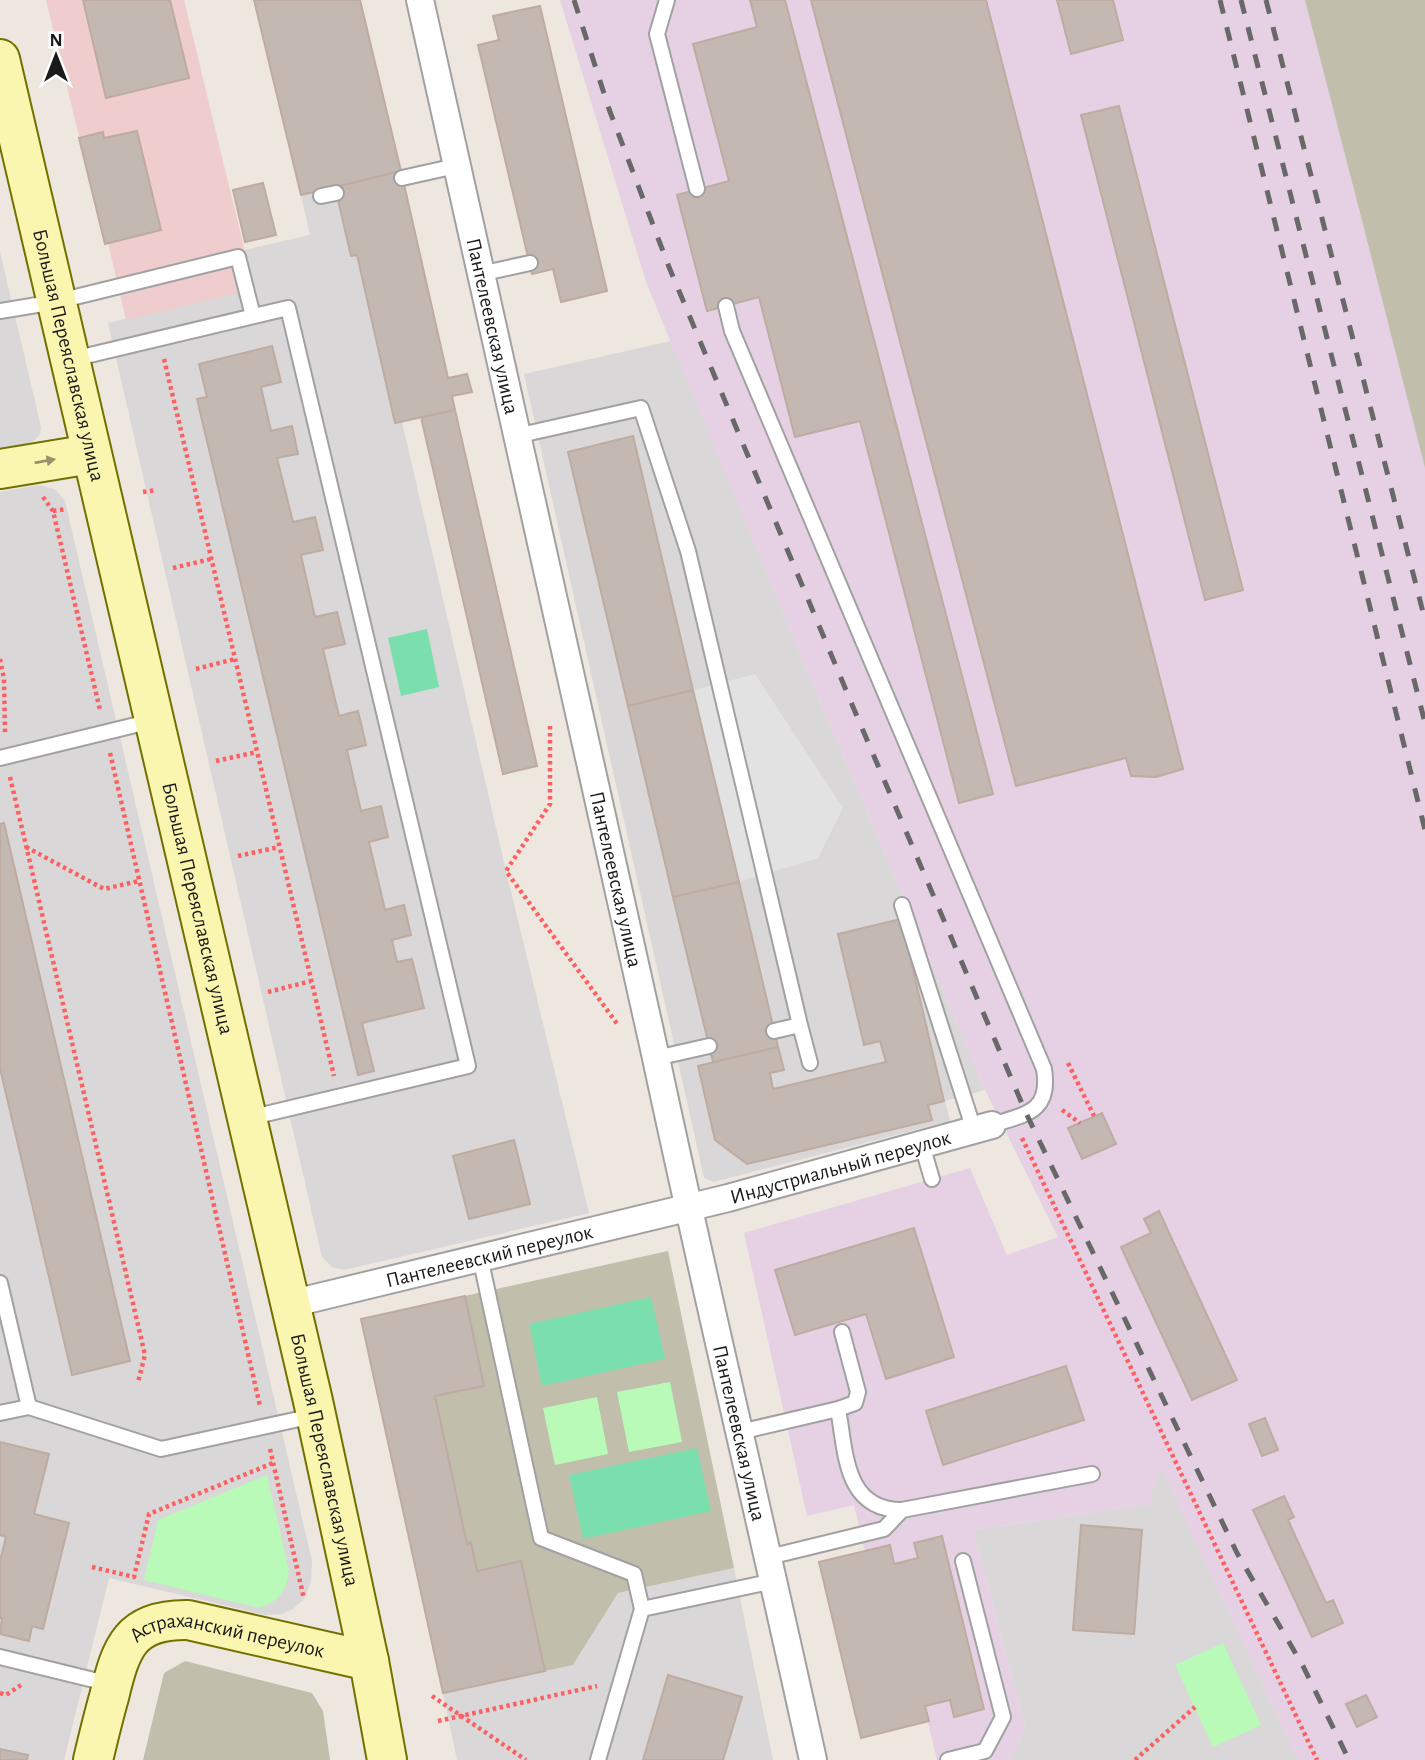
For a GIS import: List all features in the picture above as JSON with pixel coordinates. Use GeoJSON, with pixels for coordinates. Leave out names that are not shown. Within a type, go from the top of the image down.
{"type":"FeatureCollection","features":[{"type":"Feature","properties":{"kind":"main road","name":"Большая Переяславская улица"},"geometry":{"type":"LineString","coordinates":[[0,59],[316,1415],[369,1661],[387,1760]]}},
{"type":"Feature","properties":{"kind":"main road"},"geometry":{"type":"LineString","coordinates":[[0,469],[91,454]]}},
{"type":"Feature","properties":{"kind":"main road","name":"Астраханский переулок"},"geometry":{"type":"LineString","coordinates":[[93,1760],[117,1663],[127,1642],[146,1627],[166,1620],[188,1620],[369,1661]]}},
{"type":"Feature","properties":{"kind":"street","name":"Пантелеевская улица"},"geometry":{"type":"LineString","coordinates":[[420,0],[655,1053],[687,1208],[772,1569],[813,1760]]}},
{"type":"Feature","properties":{"kind":"street","name":"Индустриальный переулок"},"geometry":{"type":"LineString","coordinates":[[687,1208],[993,1125]]}},
{"type":"Feature","properties":{"kind":"street","name":"Пантелеевский переулок"},"geometry":{"type":"LineString","coordinates":[[290,1304],[687,1208]]}},
{"type":"Feature","properties":{"kind":"lane"},"geometry":{"type":"LineString","coordinates":[[667,0],[657,34],[697,189]]}},
{"type":"Feature","properties":{"kind":"lane"},"geometry":{"type":"LineString","coordinates":[[402,178],[456,166]]}},
{"type":"Feature","properties":{"kind":"lane"},"geometry":{"type":"LineString","coordinates":[[321,196],[336,193]]}},
{"type":"Feature","properties":{"kind":"lane"},"geometry":{"type":"LineString","coordinates":[[0,311],[55,302],[238,257],[253,316]]}},
{"type":"Feature","properties":{"kind":"lane"},"geometry":{"type":"LineString","coordinates":[[480,274],[530,263]]}},
{"type":"Feature","properties":{"kind":"lane"},"geometry":{"type":"LineString","coordinates":[[726,306],[732,331],[1044,1069],[1047,1084],[1044,1098],[1036,1109],[993,1125],[902,905]]}},
{"type":"Feature","properties":{"kind":"lane"},"geometry":{"type":"LineString","coordinates":[[68,360],[288,308],[468,1066],[248,1119]]}},
{"type":"Feature","properties":{"kind":"lane"},"geometry":{"type":"LineString","coordinates":[[516,436],[640,408],[688,551],[810,1063]]}},
{"type":"Feature","properties":{"kind":"lane"},"geometry":{"type":"LineString","coordinates":[[2,757],[153,721]]}},
{"type":"Feature","properties":{"kind":"lane"},"geometry":{"type":"LineString","coordinates":[[774,1031],[800,1025]]}},
{"type":"Feature","properties":{"kind":"lane"},"geometry":{"type":"LineString","coordinates":[[655,1053],[709,1046]]}},
{"type":"Feature","properties":{"kind":"lane"},"geometry":{"type":"LineString","coordinates":[[922,1145],[932,1179]]}},
{"type":"Feature","properties":{"kind":"lane"},"geometry":{"type":"LineString","coordinates":[[480,1257],[541,1538],[634,1574],[642,1609],[598,1760]]}},
{"type":"Feature","properties":{"kind":"lane"},"geometry":{"type":"LineString","coordinates":[[0,1283],[29,1407]]}},
{"type":"Feature","properties":{"kind":"lane"},"geometry":{"type":"LineString","coordinates":[[740,1432],[855,1403],[858,1398],[842,1332]]}},
{"type":"Feature","properties":{"kind":"lane"},"geometry":{"type":"LineString","coordinates":[[0,1413],[29,1407],[161,1449],[316,1415]]}},
{"type":"Feature","properties":{"kind":"lane"},"geometry":{"type":"LineString","coordinates":[[838,1409],[854,1485],[874,1505],[887,1510],[902,1510],[1092,1474]]}},
{"type":"Feature","properties":{"kind":"lane"},"geometry":{"type":"LineString","coordinates":[[642,1609],[772,1569],[884,1529],[902,1510]]}},
{"type":"Feature","properties":{"kind":"lane"},"geometry":{"type":"LineString","coordinates":[[948,1760],[985,1751],[1003,1717],[963,1561]]}},
{"type":"Feature","properties":{"kind":"lane"},"geometry":{"type":"LineString","coordinates":[[0,1657],[112,1684]]}},
{"type":"Feature","properties":{"kind":"path"},"geometry":{"type":"LineString","coordinates":[[159,338],[339,1097]]}},
{"type":"Feature","properties":{"kind":"path"},"geometry":{"type":"LineString","coordinates":[[143,492],[156,490]]}},
{"type":"Feature","properties":{"kind":"path"},"geometry":{"type":"LineString","coordinates":[[39,494],[47,500],[53,511],[304,1599]]}},
{"type":"Feature","properties":{"kind":"path"},"geometry":{"type":"LineString","coordinates":[[53,511],[66,509]]}},
{"type":"Feature","properties":{"kind":"path"},"geometry":{"type":"LineString","coordinates":[[173,568],[211,559]]}},
{"type":"Feature","properties":{"kind":"path"},"geometry":{"type":"LineString","coordinates":[[0,659],[4,679],[2,757],[26,847],[145,1355],[138,1382]]}},
{"type":"Feature","properties":{"kind":"path"},"geometry":{"type":"LineString","coordinates":[[196,669],[235,659]]}},
{"type":"Feature","properties":{"kind":"path"},"geometry":{"type":"LineString","coordinates":[[552,720],[549,733],[550,804],[506,871],[632,1045],[655,1053]]}},
{"type":"Feature","properties":{"kind":"path"},"geometry":{"type":"LineString","coordinates":[[216,761],[257,752]]}},
{"type":"Feature","properties":{"kind":"path"},"geometry":{"type":"LineString","coordinates":[[238,856],[279,846]]}},
{"type":"Feature","properties":{"kind":"path"},"geometry":{"type":"LineString","coordinates":[[26,847],[104,889],[139,880]]}},
{"type":"Feature","properties":{"kind":"path"},"geometry":{"type":"LineString","coordinates":[[268,992],[311,981]]}},
{"type":"Feature","properties":{"kind":"path"},"geometry":{"type":"LineString","coordinates":[[993,1125],[1317,1760]]}},
{"type":"Feature","properties":{"kind":"path"},"geometry":{"type":"LineString","coordinates":[[92,1567],[134,1577],[149,1514],[273,1463]]}},
{"type":"Feature","properties":{"kind":"path"},"geometry":{"type":"LineString","coordinates":[[438,1721],[621,1681]]}},
{"type":"Feature","properties":{"kind":"path"},"geometry":{"type":"LineString","coordinates":[[0,1693],[6,1695],[26,1682]]}},
{"type":"Feature","properties":{"kind":"path"},"geometry":{"type":"LineString","coordinates":[[432,1696],[526,1760]]}},
{"type":"Feature","properties":{"kind":"path"},"geometry":{"type":"LineString","coordinates":[[1135,1760],[1195,1707]]}},
{"type":"Feature","properties":{"kind":"shaded area"},"geometry":{"type":"Polygon","coordinates":[[[46,0],[184,0],[254,289],[126,320],[46,0]]]}},
{"type":"Feature","properties":{"kind":"shaded area"},"geometry":{"type":"Polygon","coordinates":[[[560,0],[1425,0],[1425,1760],[1298,1760],[1160,1466],[1149,1504],[973,1530],[1026,1729],[1010,1760],[937,1760],[928,1722],[861,1738],[819,1562],[865,1551],[854,1505],[807,1516],[744,1233],[970,1168],[1007,1255],[1058,1237],[985,1090],[646,282],[560,0]]]}},
{"type":"Feature","properties":{"kind":"shaded area"},"geometry":{"type":"Polygon","coordinates":[[[1305,0],[1425,0],[1425,468],[1366,236],[1305,0]]]}},
{"type":"Feature","properties":{"kind":"shaded area"},"geometry":{"type":"Polygon","coordinates":[[[335,187],[351,256],[357,255],[395,423],[402,422],[589,1213],[344,1270],[332,1267],[322,1257],[108,323],[253,289],[244,250],[310,235],[301,195],[335,187]]]}},
{"type":"Feature","properties":{"kind":"shaded area"},"geometry":{"type":"Polygon","coordinates":[[[0,252],[41,427],[40,434],[28,444],[0,449],[0,252]]]}},
{"type":"Feature","properties":{"kind":"shaded area"},"geometry":{"type":"Polygon","coordinates":[[[671,341],[985,1090],[945,1101],[950,1121],[714,1182],[704,1178],[524,374],[671,341]]]}},
{"type":"Feature","properties":{"kind":"shaded area"},"geometry":{"type":"Polygon","coordinates":[[[38,485],[55,489],[65,501],[312,1561],[311,1582],[304,1599],[282,1614],[265,1615],[109,1578],[64,1760],[0,1760],[0,492],[38,485]]]}},
{"type":"Feature","properties":{"kind":"shaded area"},"geometry":{"type":"Polygon","coordinates":[[[755,674],[843,808],[818,858],[739,882],[693,690],[755,674]]]}},
{"type":"Feature","properties":{"kind":"shaded area"},"geometry":{"type":"Polygon","coordinates":[[[668,1251],[734,1568],[618,1593],[573,1665],[443,1693],[361,1319],[668,1251]]]}},
{"type":"Feature","properties":{"kind":"shaded area"},"geometry":{"type":"Polygon","coordinates":[[[1160,1465],[1298,1760],[1010,1760],[1026,1729],[973,1530],[1149,1504],[1160,1465]]]}},
{"type":"Feature","properties":{"kind":"shaded area"},"geometry":{"type":"Polygon","coordinates":[[[734,1568],[773,1760],[457,1760],[443,1693],[573,1665],[618,1593],[734,1568]]]}},
{"type":"Feature","properties":{"kind":"shaded area"},"geometry":{"type":"Polygon","coordinates":[[[185,1661],[312,1693],[323,1711],[330,1760],[143,1760],[164,1673],[185,1661]]]}},
{"type":"Feature","properties":{"kind":"green space"},"geometry":{"type":"Polygon","coordinates":[[[427,629],[439,687],[401,696],[388,638],[427,629]]]}},
{"type":"Feature","properties":{"kind":"green space"},"geometry":{"type":"Polygon","coordinates":[[[651,1297],[665,1359],[542,1386],[529,1324],[651,1297]]]}},
{"type":"Feature","properties":{"kind":"green space"},"geometry":{"type":"Polygon","coordinates":[[[670,1382],[682,1442],[629,1452],[617,1392],[670,1382]]]}},
{"type":"Feature","properties":{"kind":"green space"},"geometry":{"type":"Polygon","coordinates":[[[597,1397],[608,1454],[555,1465],[543,1408],[597,1397]]]}},
{"type":"Feature","properties":{"kind":"green space"},"geometry":{"type":"Polygon","coordinates":[[[697,1448],[711,1511],[583,1539],[569,1475],[697,1448]]]}},
{"type":"Feature","properties":{"kind":"green space"},"geometry":{"type":"Polygon","coordinates":[[[267,1475],[289,1571],[286,1585],[276,1599],[259,1608],[144,1580],[158,1520],[267,1475]]]}},
{"type":"Feature","properties":{"kind":"green space"},"geometry":{"type":"Polygon","coordinates":[[[1223,1643],[1261,1725],[1213,1747],[1175,1665],[1223,1643]]]}},
{"type":"Feature","properties":{"kind":"building"},"geometry":{"type":"Polygon","coordinates":[[[83,0],[170,0],[189,78],[106,98],[83,0]]]}},
{"type":"Feature","properties":{"kind":"building"},"geometry":{"type":"Polygon","coordinates":[[[254,0],[360,0],[401,171],[301,195],[254,0]]]}},
{"type":"Feature","properties":{"kind":"building"},"geometry":{"type":"Polygon","coordinates":[[[750,0],[785,0],[993,794],[959,803],[860,421],[795,437],[759,297],[707,311],[677,195],[729,181],[693,44],[757,27],[750,0]]]}},
{"type":"Feature","properties":{"kind":"building"},"geometry":{"type":"Polygon","coordinates":[[[811,0],[986,0],[1183,769],[1156,777],[1131,776],[1126,758],[1016,786],[811,0]]]}},
{"type":"Feature","properties":{"kind":"building"},"geometry":{"type":"Polygon","coordinates":[[[1057,0],[1113,0],[1123,40],[1071,54],[1057,0]]]}},
{"type":"Feature","properties":{"kind":"building"},"geometry":{"type":"Polygon","coordinates":[[[540,6],[607,291],[561,302],[553,269],[532,274],[478,45],[499,40],[493,16],[540,6]]]}},
{"type":"Feature","properties":{"kind":"building"},"geometry":{"type":"Polygon","coordinates":[[[1119,106],[1243,590],[1205,600],[1081,115],[1119,106]]]}},
{"type":"Feature","properties":{"kind":"building"},"geometry":{"type":"Polygon","coordinates":[[[137,131],[161,230],[105,244],[79,138],[103,132],[104,138],[137,131]]]}},
{"type":"Feature","properties":{"kind":"building"},"geometry":{"type":"Polygon","coordinates":[[[401,171],[448,378],[467,374],[472,392],[452,396],[455,410],[395,423],[357,255],[351,256],[335,187],[401,171]]]}},
{"type":"Feature","properties":{"kind":"building"},"geometry":{"type":"Polygon","coordinates":[[[263,183],[276,235],[245,242],[233,190],[263,183]]]}},
{"type":"Feature","properties":{"kind":"building"},"geometry":{"type":"Polygon","coordinates":[[[272,346],[281,382],[261,387],[271,431],[292,426],[298,454],[277,458],[293,522],[315,517],[323,550],[301,555],[315,617],[337,612],[345,644],[323,649],[339,716],[358,711],[366,745],[347,750],[361,811],[381,806],[388,837],[369,842],[385,910],[404,905],[411,935],[392,940],[397,962],[412,959],[424,1008],[362,1023],[374,1071],[358,1075],[197,399],[207,397],[199,364],[272,346]]]}},
{"type":"Feature","properties":{"kind":"building"},"geometry":{"type":"Polygon","coordinates":[[[455,410],[537,766],[503,774],[421,417],[455,410]]]}},
{"type":"Feature","properties":{"kind":"building"},"geometry":{"type":"Polygon","coordinates":[[[633,436],[693,690],[628,706],[568,452],[633,436]]]}},
{"type":"Feature","properties":{"kind":"building"},"geometry":{"type":"Polygon","coordinates":[[[693,690],[739,882],[673,897],[628,706],[693,690]]]}},
{"type":"Feature","properties":{"kind":"building"},"geometry":{"type":"Polygon","coordinates":[[[4,823],[130,1361],[72,1375],[0,1068],[0,824],[4,823]]]}},
{"type":"Feature","properties":{"kind":"building"},"geometry":{"type":"Polygon","coordinates":[[[739,882],[778,1047],[713,1062],[673,897],[739,882]]]}},
{"type":"Feature","properties":{"kind":"building"},"geometry":{"type":"Polygon","coordinates":[[[901,919],[944,1101],[928,1105],[932,1120],[747,1164],[715,1140],[698,1066],[778,1047],[784,1070],[770,1073],[773,1089],[886,1062],[880,1041],[864,1045],[838,934],[901,919]]]}},
{"type":"Feature","properties":{"kind":"building"},"geometry":{"type":"Polygon","coordinates":[[[1102,1113],[1116,1144],[1082,1159],[1068,1128],[1102,1113]]]}},
{"type":"Feature","properties":{"kind":"building"},"geometry":{"type":"Polygon","coordinates":[[[514,1140],[530,1204],[469,1219],[453,1156],[514,1140]]]}},
{"type":"Feature","properties":{"kind":"building"},"geometry":{"type":"Polygon","coordinates":[[[1159,1211],[1237,1380],[1192,1400],[1121,1247],[1151,1233],[1144,1219],[1159,1211]]]}},
{"type":"Feature","properties":{"kind":"building"},"geometry":{"type":"Polygon","coordinates":[[[914,1228],[954,1357],[886,1379],[866,1314],[795,1335],[775,1270],[914,1228]]]}},
{"type":"Feature","properties":{"kind":"building"},"geometry":{"type":"Polygon","coordinates":[[[465,1296],[484,1386],[435,1396],[467,1544],[471,1542],[477,1571],[521,1561],[545,1671],[443,1693],[361,1319],[465,1296]]]}},
{"type":"Feature","properties":{"kind":"building"},"geometry":{"type":"Polygon","coordinates":[[[1066,1366],[1084,1420],[943,1465],[926,1411],[1066,1366]]]}},
{"type":"Feature","properties":{"kind":"building"},"geometry":{"type":"Polygon","coordinates":[[[1265,1418],[1278,1450],[1262,1456],[1249,1424],[1265,1418]]]}},
{"type":"Feature","properties":{"kind":"building"},"geometry":{"type":"Polygon","coordinates":[[[0,1442],[49,1454],[34,1514],[69,1523],[43,1629],[32,1626],[29,1641],[0,1634],[0,1561],[6,1537],[0,1535],[0,1442]]]}},
{"type":"Feature","properties":{"kind":"building"},"geometry":{"type":"Polygon","coordinates":[[[1284,1496],[1294,1517],[1288,1520],[1326,1603],[1333,1600],[1343,1623],[1312,1637],[1253,1510],[1284,1496]]]}},
{"type":"Feature","properties":{"kind":"building"},"geometry":{"type":"Polygon","coordinates":[[[1081,1525],[1142,1530],[1134,1634],[1073,1630],[1081,1525]]]}},
{"type":"Feature","properties":{"kind":"building"},"geometry":{"type":"Polygon","coordinates":[[[942,1536],[984,1709],[954,1717],[950,1700],[925,1706],[929,1721],[861,1738],[819,1562],[890,1545],[894,1564],[918,1558],[914,1543],[942,1536]]]}},
{"type":"Feature","properties":{"kind":"building"},"geometry":{"type":"Polygon","coordinates":[[[668,1675],[742,1697],[723,1760],[643,1760],[668,1675]]]}},
{"type":"Feature","properties":{"kind":"building"},"geometry":{"type":"Polygon","coordinates":[[[1366,1695],[1377,1717],[1357,1727],[1346,1704],[1366,1695]]]}},
{"type":"Feature","properties":{"kind":"building"},"geometry":{"type":"Polygon","coordinates":[[[0,1749],[28,1755],[27,1760],[0,1760],[0,1749]]]}},
{"type":"Feature","properties":{"kind":"railway"},"geometry":{"type":"LineString","coordinates":[[574,0],[609,109],[669,267],[1026,1113],[1237,1553],[1303,1666],[1349,1760]]}},
{"type":"Feature","properties":{"kind":"railway"},"geometry":{"type":"LineString","coordinates":[[1220,0],[1425,830]]}},
{"type":"Feature","properties":{"kind":"railway"},"geometry":{"type":"LineString","coordinates":[[1241,0],[1425,723]]}},
{"type":"Feature","properties":{"kind":"railway"},"geometry":{"type":"LineString","coordinates":[[1266,0],[1425,620]]}}]}
